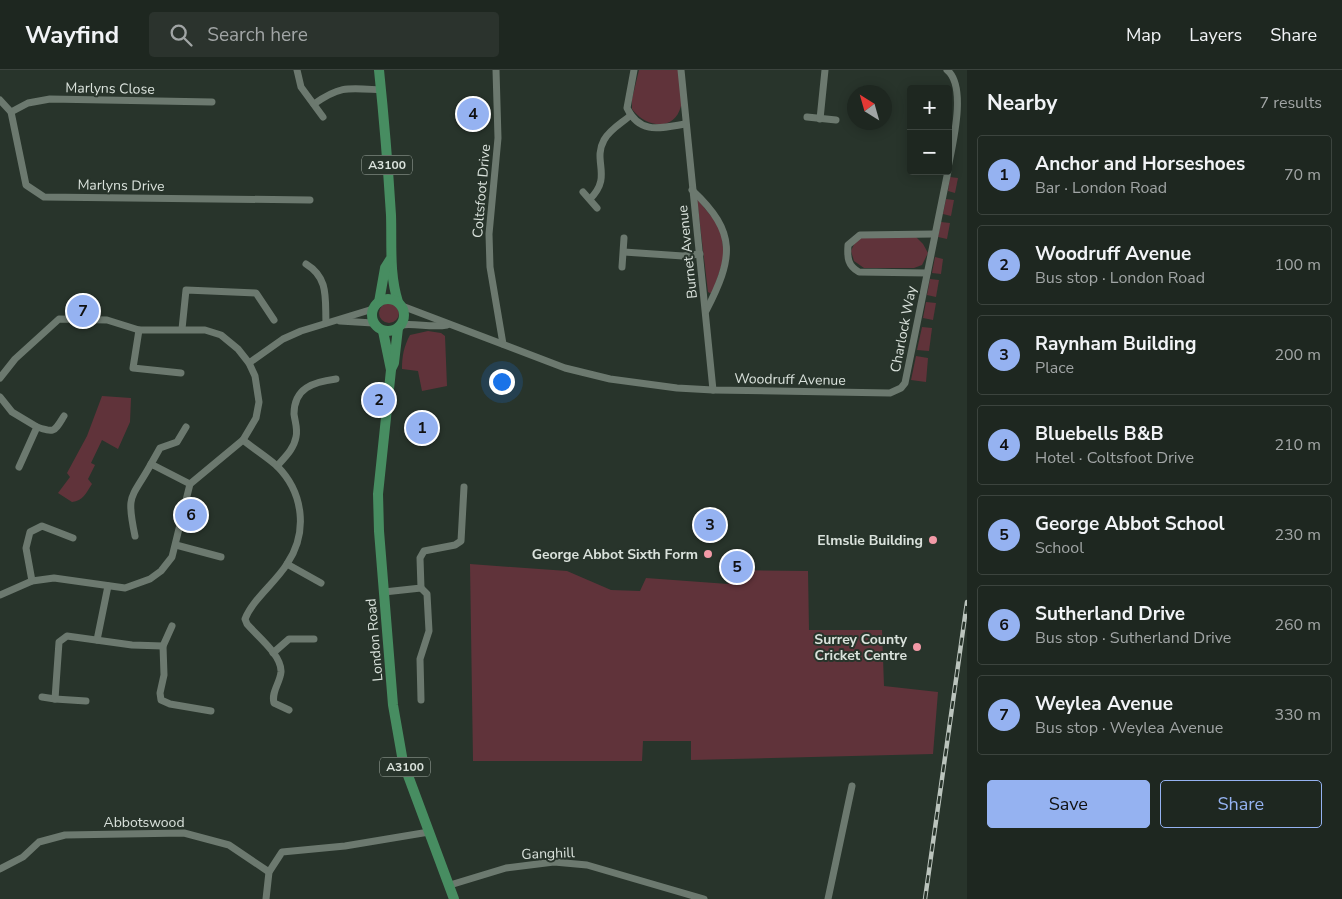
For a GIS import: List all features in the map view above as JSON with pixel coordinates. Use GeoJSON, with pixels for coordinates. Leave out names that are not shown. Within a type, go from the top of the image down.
{"type":"FeatureCollection","features":[{"type":"Feature","properties":{"kind":"main road","name":"A3100"},"geometry":{"type":"LineString","coordinates":[[379,70],[391,223],[390,260],[393,285],[400,304]]}},
{"type":"Feature","properties":{"kind":"main road","name":"A3100"},"geometry":{"type":"LineString","coordinates":[[376,305],[385,268],[390,260]]}},
{"type":"Feature","properties":{"kind":"main road"},"geometry":{"type":"LineString","coordinates":[[388,298],[400,304],[404,317],[399,327],[383,331],[372,323],[376,305],[388,298]]}},
{"type":"Feature","properties":{"kind":"main road","name":"London Road"},"geometry":{"type":"LineString","coordinates":[[399,327],[394,363],[391,370],[378,494],[384,592],[397,738],[407,774],[454,899]]}},
{"type":"Feature","properties":{"kind":"main road","name":"London Road"},"geometry":{"type":"LineString","coordinates":[[383,331],[391,370]]}},
{"type":"Feature","properties":{"kind":"street"},"geometry":{"type":"LineString","coordinates":[[297,70],[299,83],[323,117]]}},
{"type":"Feature","properties":{"kind":"street","name":"Coltsfoot Drive"},"geometry":{"type":"LineString","coordinates":[[496,70],[498,138],[489,234],[490,267],[503,344]]}},
{"type":"Feature","properties":{"kind":"street"},"geometry":{"type":"LineString","coordinates":[[634,70],[627,108],[640,125],[663,129],[685,124]]}},
{"type":"Feature","properties":{"kind":"street","name":"Burnet Avenue"},"geometry":{"type":"LineString","coordinates":[[681,70],[685,124],[706,311],[712,390]]}},
{"type":"Feature","properties":{"kind":"street"},"geometry":{"type":"LineString","coordinates":[[820,119],[825,70]]}},
{"type":"Feature","properties":{"kind":"street","name":"Charlock Way"},"geometry":{"type":"LineString","coordinates":[[949,70],[961,86],[962,98],[952,149]]}},
{"type":"Feature","properties":{"kind":"street"},"geometry":{"type":"LineString","coordinates":[[314,104],[331,92],[340,89],[381,90]]}},
{"type":"Feature","properties":{"kind":"street","name":"Marlyns Close"},"geometry":{"type":"LineString","coordinates":[[11,112],[28,103],[50,99],[212,102]]}},
{"type":"Feature","properties":{"kind":"street"},"geometry":{"type":"LineString","coordinates":[[0,100],[11,112]]}},
{"type":"Feature","properties":{"kind":"street","name":"Marlyns Drive"},"geometry":{"type":"LineString","coordinates":[[11,112],[26,185],[44,197],[310,200]]}},
{"type":"Feature","properties":{"kind":"street"},"geometry":{"type":"LineString","coordinates":[[590,199],[601,186],[603,142],[608,134],[631,115]]}},
{"type":"Feature","properties":{"kind":"street"},"geometry":{"type":"LineString","coordinates":[[807,117],[836,120]]}},
{"type":"Feature","properties":{"kind":"street","name":"Charlock Way"},"geometry":{"type":"LineString","coordinates":[[901,388],[906,381],[947,175]]}},
{"type":"Feature","properties":{"kind":"street","name":"Burnet Avenue"},"geometry":{"type":"LineString","coordinates":[[692,190],[709,206],[720,221],[725,237],[726,257],[722,279],[706,311]]}},
{"type":"Feature","properties":{"kind":"street"},"geometry":{"type":"LineString","coordinates":[[583,192],[597,208]]}},
{"type":"Feature","properties":{"kind":"street","name":"Charlock Way"},"geometry":{"type":"LineString","coordinates":[[926,273],[859,272],[852,268],[847,258],[848,245],[860,235],[934,234]]}},
{"type":"Feature","properties":{"kind":"street"},"geometry":{"type":"LineString","coordinates":[[622,267],[624,238]]}},
{"type":"Feature","properties":{"kind":"street"},"geometry":{"type":"LineString","coordinates":[[624,252],[683,256],[700,254]]}},
{"type":"Feature","properties":{"kind":"street"},"geometry":{"type":"LineString","coordinates":[[306,264],[319,272],[323,283],[326,323]]}},
{"type":"Feature","properties":{"kind":"street"},"geometry":{"type":"LineString","coordinates":[[182,329],[186,290],[256,294],[274,320]]}},
{"type":"Feature","properties":{"kind":"street","name":"Woodruff Avenue"},"geometry":{"type":"LineString","coordinates":[[400,304],[447,325],[565,368],[610,379],[677,388],[712,390],[890,393],[901,388]]}},
{"type":"Feature","properties":{"kind":"street"},"geometry":{"type":"LineString","coordinates":[[249,363],[283,339],[326,323],[337,321],[376,305]]}},
{"type":"Feature","properties":{"kind":"street"},"geometry":{"type":"LineString","coordinates":[[0,378],[16,359],[59,319],[107,320],[139,330],[205,330],[221,335],[238,348],[249,363],[257,382],[258,402],[256,418],[244,440],[190,484],[176,545],[172,557],[161,571],[150,579],[125,588],[54,578],[32,581],[0,595]]}},
{"type":"Feature","properties":{"kind":"street"},"geometry":{"type":"LineString","coordinates":[[337,321],[372,323]]}},
{"type":"Feature","properties":{"kind":"street","name":"Woodruff Avenue"},"geometry":{"type":"LineString","coordinates":[[399,327],[417,323],[438,327],[447,325]]}},
{"type":"Feature","properties":{"kind":"street"},"geometry":{"type":"LineString","coordinates":[[139,330],[133,368],[181,373]]}},
{"type":"Feature","properties":{"kind":"street"},"geometry":{"type":"LineString","coordinates":[[277,466],[293,447],[296,438],[295,400],[303,390],[315,382],[336,378]]}},
{"type":"Feature","properties":{"kind":"street"},"geometry":{"type":"LineString","coordinates":[[0,397],[12,412],[37,427],[52,432],[64,416]]}},
{"type":"Feature","properties":{"kind":"street"},"geometry":{"type":"LineString","coordinates":[[19,467],[37,427]]}},
{"type":"Feature","properties":{"kind":"street"},"geometry":{"type":"LineString","coordinates":[[135,536],[130,500],[136,487],[160,448],[177,442],[186,427]]}},
{"type":"Feature","properties":{"kind":"street"},"geometry":{"type":"LineString","coordinates":[[244,440],[277,466],[292,484],[299,503],[301,523],[297,546],[288,564],[245,619],[247,624],[279,661],[281,672],[272,697],[274,703],[289,710]]}},
{"type":"Feature","properties":{"kind":"street"},"geometry":{"type":"LineString","coordinates":[[151,464],[190,484]]}},
{"type":"Feature","properties":{"kind":"street"},"geometry":{"type":"LineString","coordinates":[[422,700],[420,659],[429,630],[426,594],[421,588],[420,558],[424,551],[455,545],[461,541],[464,487]]}},
{"type":"Feature","properties":{"kind":"street"},"geometry":{"type":"LineString","coordinates":[[32,581],[26,548],[30,532],[42,526],[73,538]]}},
{"type":"Feature","properties":{"kind":"street"},"geometry":{"type":"LineString","coordinates":[[176,545],[221,556]]}},
{"type":"Feature","properties":{"kind":"street"},"geometry":{"type":"LineString","coordinates":[[288,564],[321,584]]}},
{"type":"Feature","properties":{"kind":"street"},"geometry":{"type":"LineString","coordinates":[[97,640],[108,586]]}},
{"type":"Feature","properties":{"kind":"street"},"geometry":{"type":"LineString","coordinates":[[384,592],[421,588]]}},
{"type":"Feature","properties":{"kind":"street"},"geometry":{"type":"LineString","coordinates":[[172,626],[162,646],[164,675],[160,693],[162,700],[170,704],[211,712]]}},
{"type":"Feature","properties":{"kind":"street"},"geometry":{"type":"LineString","coordinates":[[55,699],[59,642],[67,636],[132,645],[162,646]]}},
{"type":"Feature","properties":{"kind":"street"},"geometry":{"type":"LineString","coordinates":[[273,653],[289,639],[314,639]]}},
{"type":"Feature","properties":{"kind":"street"},"geometry":{"type":"LineString","coordinates":[[42,697],[86,701]]}},
{"type":"Feature","properties":{"kind":"street"},"geometry":{"type":"LineString","coordinates":[[828,899],[852,786]]}},
{"type":"Feature","properties":{"kind":"street"},"geometry":{"type":"LineString","coordinates":[[266,899],[269,872],[282,852],[351,845],[430,832]]}},
{"type":"Feature","properties":{"kind":"street","name":"Abbotswood"},"geometry":{"type":"LineString","coordinates":[[0,869],[23,857],[39,842],[65,835],[184,833],[229,844],[269,872]]}},
{"type":"Feature","properties":{"kind":"street","name":"Ganghill"},"geometry":{"type":"LineString","coordinates":[[450,886],[506,868],[554,862],[588,865],[704,899]]}},
{"type":"Feature","properties":{"kind":"shaded area"},"geometry":{"type":"Polygon","coordinates":[[[639,70],[678,70],[682,102],[677,115],[666,124],[651,123],[644,120],[632,109],[632,99],[639,70]]]}},
{"type":"Feature","properties":{"kind":"shaded area"},"geometry":{"type":"Polygon","coordinates":[[[950,177],[958,178],[955,193],[948,191],[950,177]]]}},
{"type":"Feature","properties":{"kind":"shaded area"},"geometry":{"type":"Polygon","coordinates":[[[697,199],[721,228],[724,258],[712,294],[708,292],[697,199]]]}},
{"type":"Feature","properties":{"kind":"shaded area"},"geometry":{"type":"Polygon","coordinates":[[[946,199],[954,200],[951,216],[943,214],[946,199]]]}},
{"type":"Feature","properties":{"kind":"shaded area"},"geometry":{"type":"Polygon","coordinates":[[[941,222],[950,223],[947,239],[938,237],[941,222]]]}},
{"type":"Feature","properties":{"kind":"shaded area"},"geometry":{"type":"Polygon","coordinates":[[[862,237],[916,237],[928,253],[922,265],[914,268],[864,268],[854,261],[851,251],[855,242],[862,237]]]}},
{"type":"Feature","properties":{"kind":"shaded area"},"geometry":{"type":"Polygon","coordinates":[[[935,257],[943,259],[941,274],[932,273],[935,257]]]}},
{"type":"Feature","properties":{"kind":"shaded area"},"geometry":{"type":"Polygon","coordinates":[[[930,279],[939,280],[936,297],[927,295],[930,279]]]}},
{"type":"Feature","properties":{"kind":"shaded area"},"geometry":{"type":"Polygon","coordinates":[[[926,302],[936,303],[933,320],[923,318],[926,302]]]}},
{"type":"Feature","properties":{"kind":"shaded area"},"geometry":{"type":"Polygon","coordinates":[[[389,303],[396,306],[399,313],[396,320],[389,323],[382,320],[379,313],[382,306],[389,303]]]}},
{"type":"Feature","properties":{"kind":"shaded area"},"geometry":{"type":"Polygon","coordinates":[[[922,327],[932,328],[929,351],[917,350],[922,327]]]}},
{"type":"Feature","properties":{"kind":"shaded area"},"geometry":{"type":"Polygon","coordinates":[[[428,331],[441,333],[445,336],[447,386],[422,391],[418,371],[402,369],[402,360],[410,335],[428,331]]]}},
{"type":"Feature","properties":{"kind":"shaded area"},"geometry":{"type":"Polygon","coordinates":[[[916,356],[928,358],[926,382],[911,380],[916,356]]]}},
{"type":"Feature","properties":{"kind":"shaded area"},"geometry":{"type":"Polygon","coordinates":[[[102,396],[131,398],[130,422],[118,449],[102,440],[91,463],[95,465],[88,479],[92,484],[82,498],[72,502],[58,493],[70,477],[67,473],[87,436],[102,396]]]}},
{"type":"Feature","properties":{"kind":"shaded area"},"geometry":{"type":"Polygon","coordinates":[[[470,564],[567,571],[611,590],[640,591],[646,578],[728,584],[732,570],[808,571],[809,630],[882,630],[884,686],[938,692],[933,754],[691,760],[691,741],[643,741],[642,761],[473,761],[470,564]]]}},
{"type":"Feature","properties":{"kind":"railway"},"geometry":{"type":"LineString","coordinates":[[925,899],[967,602]]}},
{"type":"Feature","properties":{"kind":"place","name":"Bluebells B&B"},"geometry":{"type":"Point","coordinates":[473,114]}},
{"type":"Feature","properties":{"kind":"place","name":"Weylea Avenue"},"geometry":{"type":"Point","coordinates":[83,311]}},
{"type":"Feature","properties":{"kind":"place","name":"Woodruff Avenue"},"geometry":{"type":"Point","coordinates":[379,400]}},
{"type":"Feature","properties":{"kind":"place","name":"Anchor and Horseshoes"},"geometry":{"type":"Point","coordinates":[422,428]}},
{"type":"Feature","properties":{"kind":"place","name":"Sutherland Drive"},"geometry":{"type":"Point","coordinates":[191,515]}},
{"type":"Feature","properties":{"kind":"place","name":"Raynham Building"},"geometry":{"type":"Point","coordinates":[710,525]}},
{"type":"Feature","properties":{"kind":"place","name":"Elmslie Building"},"geometry":{"type":"Point","coordinates":[933,540]}},
{"type":"Feature","properties":{"kind":"place","name":"George Abbot Sixth Form"},"geometry":{"type":"Point","coordinates":[708,554]}},
{"type":"Feature","properties":{"kind":"place","name":"George Abbot School"},"geometry":{"type":"Point","coordinates":[737,567]}},
{"type":"Feature","properties":{"kind":"place","name":"Surrey County Cricket Centre"},"geometry":{"type":"Point","coordinates":[917,647]}}]}
